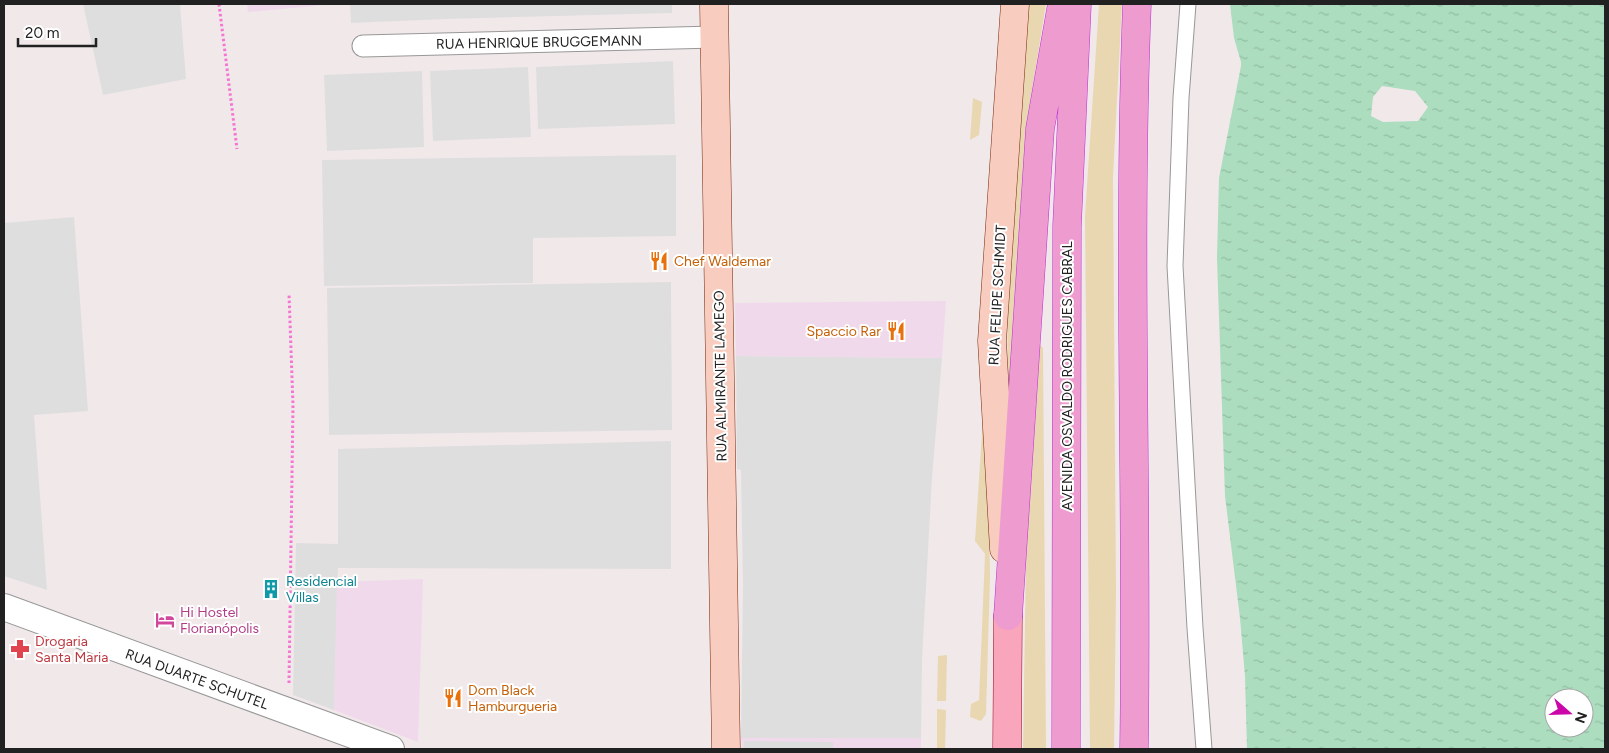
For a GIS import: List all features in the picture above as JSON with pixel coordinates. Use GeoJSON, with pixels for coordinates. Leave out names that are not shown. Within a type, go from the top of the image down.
{"type":"FeatureCollection","features":[{"type":"Feature","properties":{"kind":"highway"},"geometry":{"type":"LineString","coordinates":[[1008,616],[1040,129],[1062,4]]}},
{"type":"Feature","properties":{"kind":"highway","name":"AVENIDA OSVALDO RODRIGUES CABRAL"},"geometry":{"type":"LineString","coordinates":[[1066,749],[1068,226],[1077,4]]}},
{"type":"Feature","properties":{"kind":"highway"},"geometry":{"type":"LineString","coordinates":[[1134,749],[1136,615],[1132,369],[1134,86],[1137,4]]}},
{"type":"Feature","properties":{"kind":"main road","name":"RUA ALMIRANTE LAMEGO"},"geometry":{"type":"LineString","coordinates":[[714,4],[726,749]]}},
{"type":"Feature","properties":{"kind":"main road","name":"RUA FELIPE SCHMIDT"},"geometry":{"type":"LineString","coordinates":[[1008,616],[992,341],[1015,4]]}},
{"type":"Feature","properties":{"kind":"main road"},"geometry":{"type":"LineString","coordinates":[[1007,749],[1008,616]]}},
{"type":"Feature","properties":{"kind":"street"},"geometry":{"type":"LineString","coordinates":[[1188,4],[1181,98],[1175,266],[1195,628],[1204,749]]}},
{"type":"Feature","properties":{"kind":"street","name":"RUA HENRIQUE BRUGGEMANN"},"geometry":{"type":"LineString","coordinates":[[363,46],[715,37]]}},
{"type":"Feature","properties":{"kind":"street","name":"RUA DUARTE SCHUTEL"},"geometry":{"type":"LineString","coordinates":[[4,607],[391,749]]}},
{"type":"Feature","properties":{"kind":"path"},"geometry":{"type":"LineString","coordinates":[[219,4],[237,149]]}},
{"type":"Feature","properties":{"kind":"path"},"geometry":{"type":"LineString","coordinates":[[289,294],[293,405],[289,713]]}},
{"type":"Feature","properties":{"kind":"shaded area"},"geometry":{"type":"Polygon","coordinates":[[[83,4],[180,4],[186,79],[103,95],[83,4]]]}},
{"type":"Feature","properties":{"kind":"shaded area"},"geometry":{"type":"Polygon","coordinates":[[[247,4],[336,4],[248,12],[247,4]]]}},
{"type":"Feature","properties":{"kind":"shaded area"},"geometry":{"type":"Polygon","coordinates":[[[350,4],[672,4],[672,13],[351,23],[350,4]]]}},
{"type":"Feature","properties":{"kind":"shaded area"},"geometry":{"type":"Polygon","coordinates":[[[1024,4],[1046,4],[1030,103],[1023,187],[1008,470],[1007,192],[1024,4]]]}},
{"type":"Feature","properties":{"kind":"shaded area"},"geometry":{"type":"Polygon","coordinates":[[[1099,4],[1122,4],[1113,176],[1116,591],[1114,749],[1090,749],[1085,216],[1099,4]]]}},
{"type":"Feature","properties":{"kind":"shaded area"},"geometry":{"type":"Polygon","coordinates":[[[673,61],[675,124],[538,129],[536,67],[673,61]]]}},
{"type":"Feature","properties":{"kind":"shaded area"},"geometry":{"type":"Polygon","coordinates":[[[528,67],[531,137],[433,141],[430,71],[528,67]]]}},
{"type":"Feature","properties":{"kind":"shaded area"},"geometry":{"type":"Polygon","coordinates":[[[422,71],[424,147],[327,151],[324,75],[422,71]]]}},
{"type":"Feature","properties":{"kind":"shaded area"},"geometry":{"type":"Polygon","coordinates":[[[973,98],[982,102],[979,135],[970,140],[973,98]]]}},
{"type":"Feature","properties":{"kind":"shaded area"},"geometry":{"type":"Polygon","coordinates":[[[676,155],[676,236],[533,238],[533,283],[324,286],[322,160],[676,155]]]}},
{"type":"Feature","properties":{"kind":"shaded area"},"geometry":{"type":"Polygon","coordinates":[[[74,217],[88,411],[34,415],[47,590],[4,576],[4,223],[74,217]]]}},
{"type":"Feature","properties":{"kind":"shaded area"},"geometry":{"type":"Polygon","coordinates":[[[671,282],[672,430],[329,435],[327,288],[671,282]]]}},
{"type":"Feature","properties":{"kind":"shaded area"},"geometry":{"type":"Polygon","coordinates":[[[946,301],[942,358],[736,356],[735,303],[946,301]]]}},
{"type":"Feature","properties":{"kind":"shaded area"},"geometry":{"type":"Polygon","coordinates":[[[1040,345],[1043,348],[1046,749],[1023,749],[1027,495],[1038,346],[1040,345]]]}},
{"type":"Feature","properties":{"kind":"shaded area"},"geometry":{"type":"Polygon","coordinates":[[[736,356],[942,358],[932,478],[922,660],[921,738],[741,738],[743,586],[741,470],[737,469],[736,356]]]}},
{"type":"Feature","properties":{"kind":"shaded area"},"geometry":{"type":"Polygon","coordinates":[[[984,402],[987,403],[990,576],[986,714],[981,721],[970,717],[971,704],[979,700],[985,554],[975,541],[984,402]]]}},
{"type":"Feature","properties":{"kind":"shaded area"},"geometry":{"type":"Polygon","coordinates":[[[671,441],[671,569],[338,568],[334,710],[293,695],[296,543],[338,544],[338,449],[671,441]]]}},
{"type":"Feature","properties":{"kind":"shaded area"},"geometry":{"type":"Polygon","coordinates":[[[423,579],[418,742],[334,710],[337,582],[423,579]]]}},
{"type":"Feature","properties":{"kind":"shaded area"},"geometry":{"type":"Polygon","coordinates":[[[947,655],[946,701],[937,701],[938,656],[947,655]]]}},
{"type":"Feature","properties":{"kind":"shaded area"},"geometry":{"type":"Polygon","coordinates":[[[937,709],[946,710],[945,749],[937,749],[937,709]]]}},
{"type":"Feature","properties":{"kind":"shaded area"},"geometry":{"type":"Polygon","coordinates":[[[741,738],[921,738],[921,749],[742,749],[741,738]]]}},
{"type":"Feature","properties":{"kind":"shaded area"},"geometry":{"type":"Polygon","coordinates":[[[744,741],[833,742],[833,749],[744,749],[744,741]]]}},
{"type":"Feature","properties":{"kind":"water"},"geometry":{"type":"Polygon","coordinates":[[[1230,4],[1605,4],[1605,749],[1247,749],[1245,676],[1240,618],[1225,496],[1217,258],[1219,178],[1241,62],[1234,38],[1230,4]],[[1382,86],[1373,97],[1371,116],[1383,122],[1418,121],[1428,107],[1415,91],[1382,86]]]}},
{"type":"Feature","properties":{"kind":"place","name":"Chef Waldemar"},"geometry":{"type":"Point","coordinates":[659,261]}},
{"type":"Feature","properties":{"kind":"place","name":"Spaccio Rar"},"geometry":{"type":"Point","coordinates":[896,331]}},
{"type":"Feature","properties":{"kind":"place","name":"Residencial Villas"},"geometry":{"type":"Point","coordinates":[271,589]}},
{"type":"Feature","properties":{"kind":"place","name":"Hi Hostel Florianópolis"},"geometry":{"type":"Point","coordinates":[165,620]}},
{"type":"Feature","properties":{"kind":"place","name":"Drogaria Santa Maria"},"geometry":{"type":"Point","coordinates":[20,649]}},
{"type":"Feature","properties":{"kind":"place","name":"Dom Black Hamburgueria"},"geometry":{"type":"Point","coordinates":[453,698]}}]}
